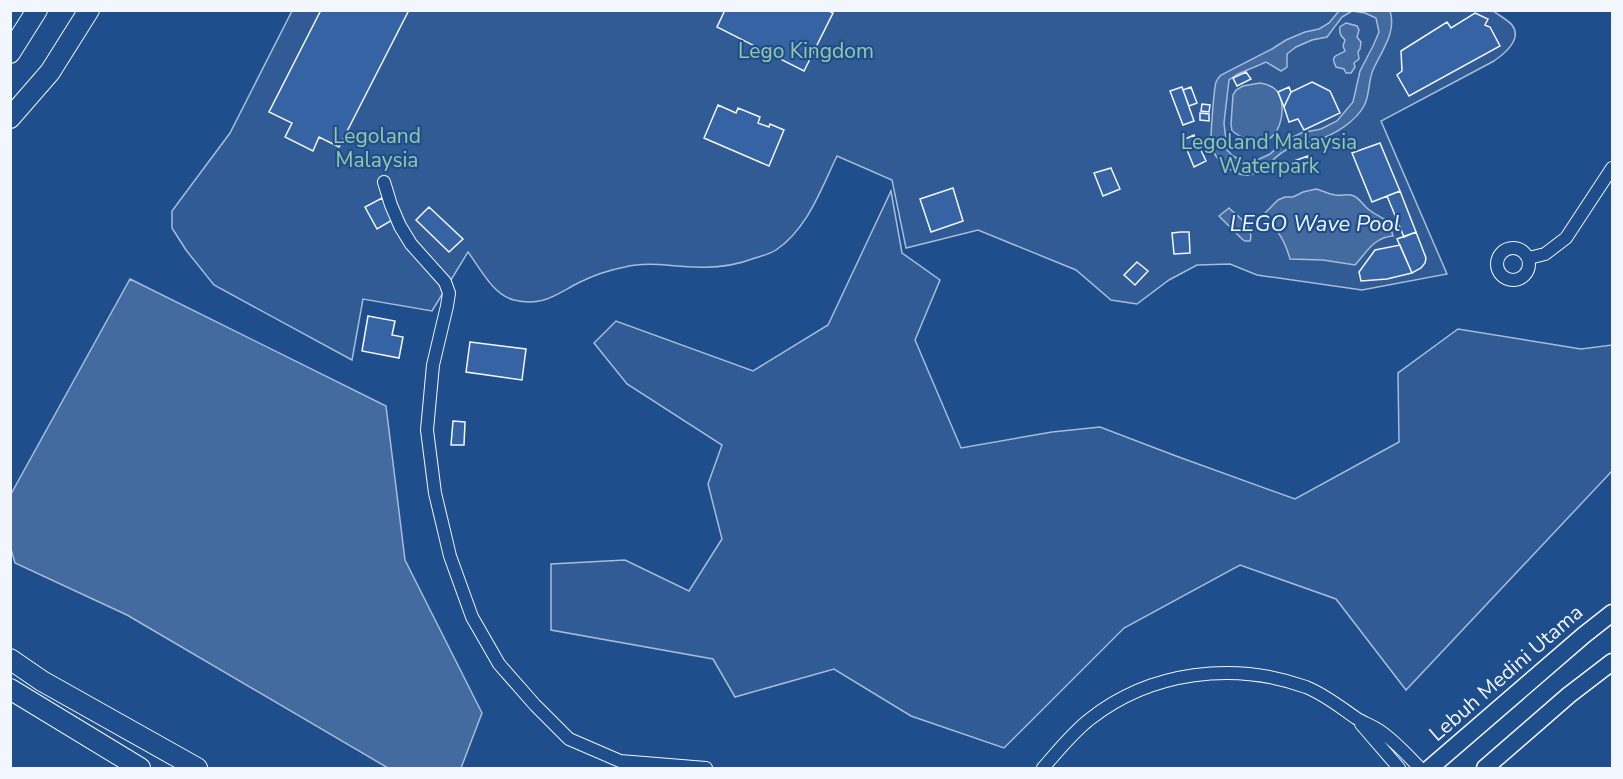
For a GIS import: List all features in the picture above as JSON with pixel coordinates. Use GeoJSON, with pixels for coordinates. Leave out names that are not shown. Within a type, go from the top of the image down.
{"type":"FeatureCollection","features":[{"type":"Feature","properties":{"kind":"highway"},"geometry":{"type":"LineString","coordinates":[[10,53],[37,10]]}},
{"type":"Feature","properties":{"kind":"highway"},"geometry":{"type":"LineString","coordinates":[[10,118],[50,72],[89,10]]}},
{"type":"Feature","properties":{"kind":"highway"},"geometry":{"type":"LineString","coordinates":[[10,659],[42,681],[198,768]]}},
{"type":"Feature","properties":{"kind":"highway"},"geometry":{"type":"LineString","coordinates":[[10,689],[140,768]]}},
{"type":"Feature","properties":{"kind":"main road","name":"Lebuh Medini Utama"},"geometry":{"type":"LineString","coordinates":[[1430,768],[1612,613]]}},
{"type":"Feature","properties":{"kind":"main road"},"geometry":{"type":"LineString","coordinates":[[1485,768],[1569,695],[1612,662]]}},
{"type":"Feature","properties":{"kind":"street"},"geometry":{"type":"LineString","coordinates":[[1529,258],[1545,254],[1566,238],[1612,168]]}},
{"type":"Feature","properties":{"kind":"street"},"geometry":{"type":"LineString","coordinates":[[384,182],[400,226],[411,244],[445,282],[448,293],[433,364],[427,430],[435,493],[450,556],[472,617],[498,664],[569,739],[620,761],[705,768]]}},
{"type":"Feature","properties":{"kind":"street"},"geometry":{"type":"LineString","coordinates":[[1043,768],[1089,719],[1112,703],[1154,684],[1214,672],[1241,672],[1272,677],[1308,688],[1380,731],[1420,768]]}},
{"type":"Feature","properties":{"kind":"street"},"geometry":{"type":"LineString","coordinates":[[1357,718],[1398,768]]}},
{"type":"Feature","properties":{"kind":"green space","name":"Legoland Malaysia"},"geometry":{"type":"Polygon","coordinates":[[[1492,10],[1510,23],[1515,30],[1514,41],[1507,50],[1494,61],[1381,121],[1447,274],[1362,290],[1257,275],[1230,264],[1197,265],[1169,280],[1137,304],[1111,300],[1076,270],[978,230],[906,248],[892,180],[837,156],[819,194],[797,231],[769,254],[719,266],[634,265],[595,276],[548,299],[524,302],[506,297],[493,287],[468,252],[432,311],[363,299],[352,360],[214,285],[172,228],[172,211],[230,133],[292,11],[1492,10]]]}},
{"type":"Feature","properties":{"kind":"green space"},"geometry":{"type":"Polygon","coordinates":[[[891,191],[902,253],[940,280],[915,340],[961,448],[1052,432],[1100,427],[1295,499],[1399,442],[1398,373],[1458,329],[1581,349],[1612,345],[1612,471],[1406,690],[1336,599],[1240,565],[1124,628],[1004,748],[911,716],[834,669],[735,697],[713,659],[551,630],[551,564],[625,560],[689,591],[722,539],[708,484],[722,445],[627,384],[594,343],[616,321],[753,371],[828,325],[891,191]]]}},
{"type":"Feature","properties":{"kind":"water"},"geometry":{"type":"Polygon","coordinates":[[[1339,11],[1352,11],[1390,11],[1392,19],[1390,34],[1371,74],[1367,97],[1360,112],[1350,122],[1324,138],[1287,149],[1259,172],[1243,175],[1226,167],[1211,146],[1217,79],[1286,40],[1319,29],[1329,23],[1339,11]],[[1352,11],[1342,17],[1327,37],[1296,47],[1287,54],[1287,67],[1281,71],[1266,62],[1229,80],[1224,123],[1227,150],[1233,156],[1242,161],[1253,162],[1270,154],[1283,142],[1301,133],[1321,129],[1337,121],[1353,102],[1360,71],[1379,32],[1376,18],[1352,11]]]}},
{"type":"Feature","properties":{"kind":"water"},"geometry":{"type":"Polygon","coordinates":[[[1346,23],[1357,26],[1359,30],[1357,37],[1361,42],[1358,52],[1359,59],[1354,63],[1355,67],[1351,73],[1346,73],[1344,69],[1336,67],[1334,60],[1335,56],[1345,51],[1343,46],[1345,40],[1341,35],[1340,27],[1346,23]]]}},
{"type":"Feature","properties":{"kind":"water"},"geometry":{"type":"Polygon","coordinates":[[[1260,83],[1277,91],[1282,104],[1282,112],[1279,127],[1275,133],[1264,141],[1256,142],[1232,131],[1231,124],[1233,95],[1236,90],[1243,86],[1260,83]]]}},
{"type":"Feature","properties":{"kind":"water","name":"LEGO Wave Pool"},"geometry":{"type":"Polygon","coordinates":[[[1316,189],[1333,195],[1356,197],[1373,213],[1386,221],[1393,236],[1376,242],[1355,265],[1323,260],[1290,259],[1280,235],[1263,215],[1278,200],[1316,189]]]}},
{"type":"Feature","properties":{"kind":"water"},"geometry":{"type":"Polygon","coordinates":[[[1229,208],[1248,227],[1250,241],[1242,239],[1219,216],[1229,208]]]}},
{"type":"Feature","properties":{"kind":"water"},"geometry":{"type":"Polygon","coordinates":[[[130,279],[386,406],[405,560],[482,713],[461,768],[388,768],[127,615],[15,563],[11,549],[11,494],[130,279]]]}},
{"type":"Feature","properties":{"kind":"building"},"geometry":{"type":"Polygon","coordinates":[[[321,10],[409,10],[339,147],[319,137],[313,151],[285,137],[292,123],[269,112],[321,10]]]}},
{"type":"Feature","properties":{"kind":"building"},"geometry":{"type":"Polygon","coordinates":[[[725,10],[827,10],[833,13],[804,71],[717,27],[725,10]]]}},
{"type":"Feature","properties":{"kind":"building"},"geometry":{"type":"Polygon","coordinates":[[[1475,13],[1488,19],[1485,25],[1490,27],[1500,46],[1409,96],[1397,75],[1402,71],[1401,51],[1447,22],[1451,28],[1475,13]]]}},
{"type":"Feature","properties":{"kind":"building"},"geometry":{"type":"Polygon","coordinates":[[[1246,72],[1251,79],[1237,86],[1233,78],[1246,72]]]}},
{"type":"Feature","properties":{"kind":"building"},"geometry":{"type":"Polygon","coordinates":[[[1312,82],[1330,91],[1340,113],[1304,130],[1298,119],[1289,122],[1284,107],[1291,92],[1312,82]]]}},
{"type":"Feature","properties":{"kind":"building"},"geometry":{"type":"Polygon","coordinates":[[[1182,87],[1194,121],[1183,125],[1170,91],[1182,87]]]}},
{"type":"Feature","properties":{"kind":"building"},"geometry":{"type":"Polygon","coordinates":[[[1191,87],[1197,103],[1189,106],[1183,90],[1191,87]]]}},
{"type":"Feature","properties":{"kind":"building"},"geometry":{"type":"Polygon","coordinates":[[[1289,87],[1291,92],[1284,107],[1278,92],[1289,87]]]}},
{"type":"Feature","properties":{"kind":"building"},"geometry":{"type":"Polygon","coordinates":[[[1202,104],[1210,105],[1209,112],[1201,111],[1202,104]]]}},
{"type":"Feature","properties":{"kind":"building"},"geometry":{"type":"Polygon","coordinates":[[[718,105],[736,113],[738,108],[760,117],[758,123],[769,127],[770,124],[784,130],[769,166],[704,138],[718,105]]]}},
{"type":"Feature","properties":{"kind":"building"},"geometry":{"type":"Polygon","coordinates":[[[1200,113],[1209,114],[1209,121],[1200,120],[1200,113]]]}},
{"type":"Feature","properties":{"kind":"building"},"geometry":{"type":"Polygon","coordinates":[[[1194,135],[1206,161],[1194,167],[1183,140],[1194,135]]]}},
{"type":"Feature","properties":{"kind":"building"},"geometry":{"type":"Polygon","coordinates":[[[1380,143],[1400,191],[1372,202],[1352,153],[1380,143]]]}},
{"type":"Feature","properties":{"kind":"building"},"geometry":{"type":"Polygon","coordinates":[[[1308,156],[1310,163],[1294,169],[1291,162],[1308,156]]]}},
{"type":"Feature","properties":{"kind":"building"},"geometry":{"type":"Polygon","coordinates":[[[1111,168],[1120,189],[1103,196],[1094,173],[1111,168]]]}},
{"type":"Feature","properties":{"kind":"building"},"geometry":{"type":"Polygon","coordinates":[[[953,188],[963,221],[931,232],[920,199],[953,188]]]}},
{"type":"Feature","properties":{"kind":"building"},"geometry":{"type":"Polygon","coordinates":[[[1400,191],[1416,232],[1404,237],[1387,196],[1400,191]]]}},
{"type":"Feature","properties":{"kind":"building"},"geometry":{"type":"Polygon","coordinates":[[[382,198],[394,219],[377,229],[365,207],[382,198]]]}},
{"type":"Feature","properties":{"kind":"building"},"geometry":{"type":"Polygon","coordinates":[[[429,207],[463,239],[449,252],[416,220],[429,207]]]}},
{"type":"Feature","properties":{"kind":"building"},"geometry":{"type":"Polygon","coordinates":[[[1189,232],[1190,253],[1174,254],[1172,233],[1189,232]]]}},
{"type":"Feature","properties":{"kind":"building"},"geometry":{"type":"Polygon","coordinates":[[[1416,232],[1426,258],[1421,268],[1412,273],[1397,239],[1416,232]]]}},
{"type":"Feature","properties":{"kind":"building"},"geometry":{"type":"Polygon","coordinates":[[[1400,245],[1412,273],[1387,279],[1361,281],[1359,272],[1375,250],[1400,245]]]}},
{"type":"Feature","properties":{"kind":"building"},"geometry":{"type":"Polygon","coordinates":[[[1137,262],[1148,271],[1135,285],[1124,275],[1137,262]]]}},
{"type":"Feature","properties":{"kind":"building"},"geometry":{"type":"Polygon","coordinates":[[[368,316],[395,321],[392,335],[403,337],[399,358],[362,351],[368,316]]]}},
{"type":"Feature","properties":{"kind":"building"},"geometry":{"type":"Polygon","coordinates":[[[470,342],[526,349],[522,380],[466,372],[470,342]]]}},
{"type":"Feature","properties":{"kind":"building"},"geometry":{"type":"Polygon","coordinates":[[[453,421],[465,422],[464,445],[451,445],[453,421]]]}},
{"type":"Feature","properties":{"kind":"park label","name":"Lego Kingdom"},"geometry":{"type":"Point","coordinates":[806,51]}},
{"type":"Feature","properties":{"kind":"park label","name":"Legoland Malaysia Waterpark"},"geometry":{"type":"Point","coordinates":[1269,154]}}]}
